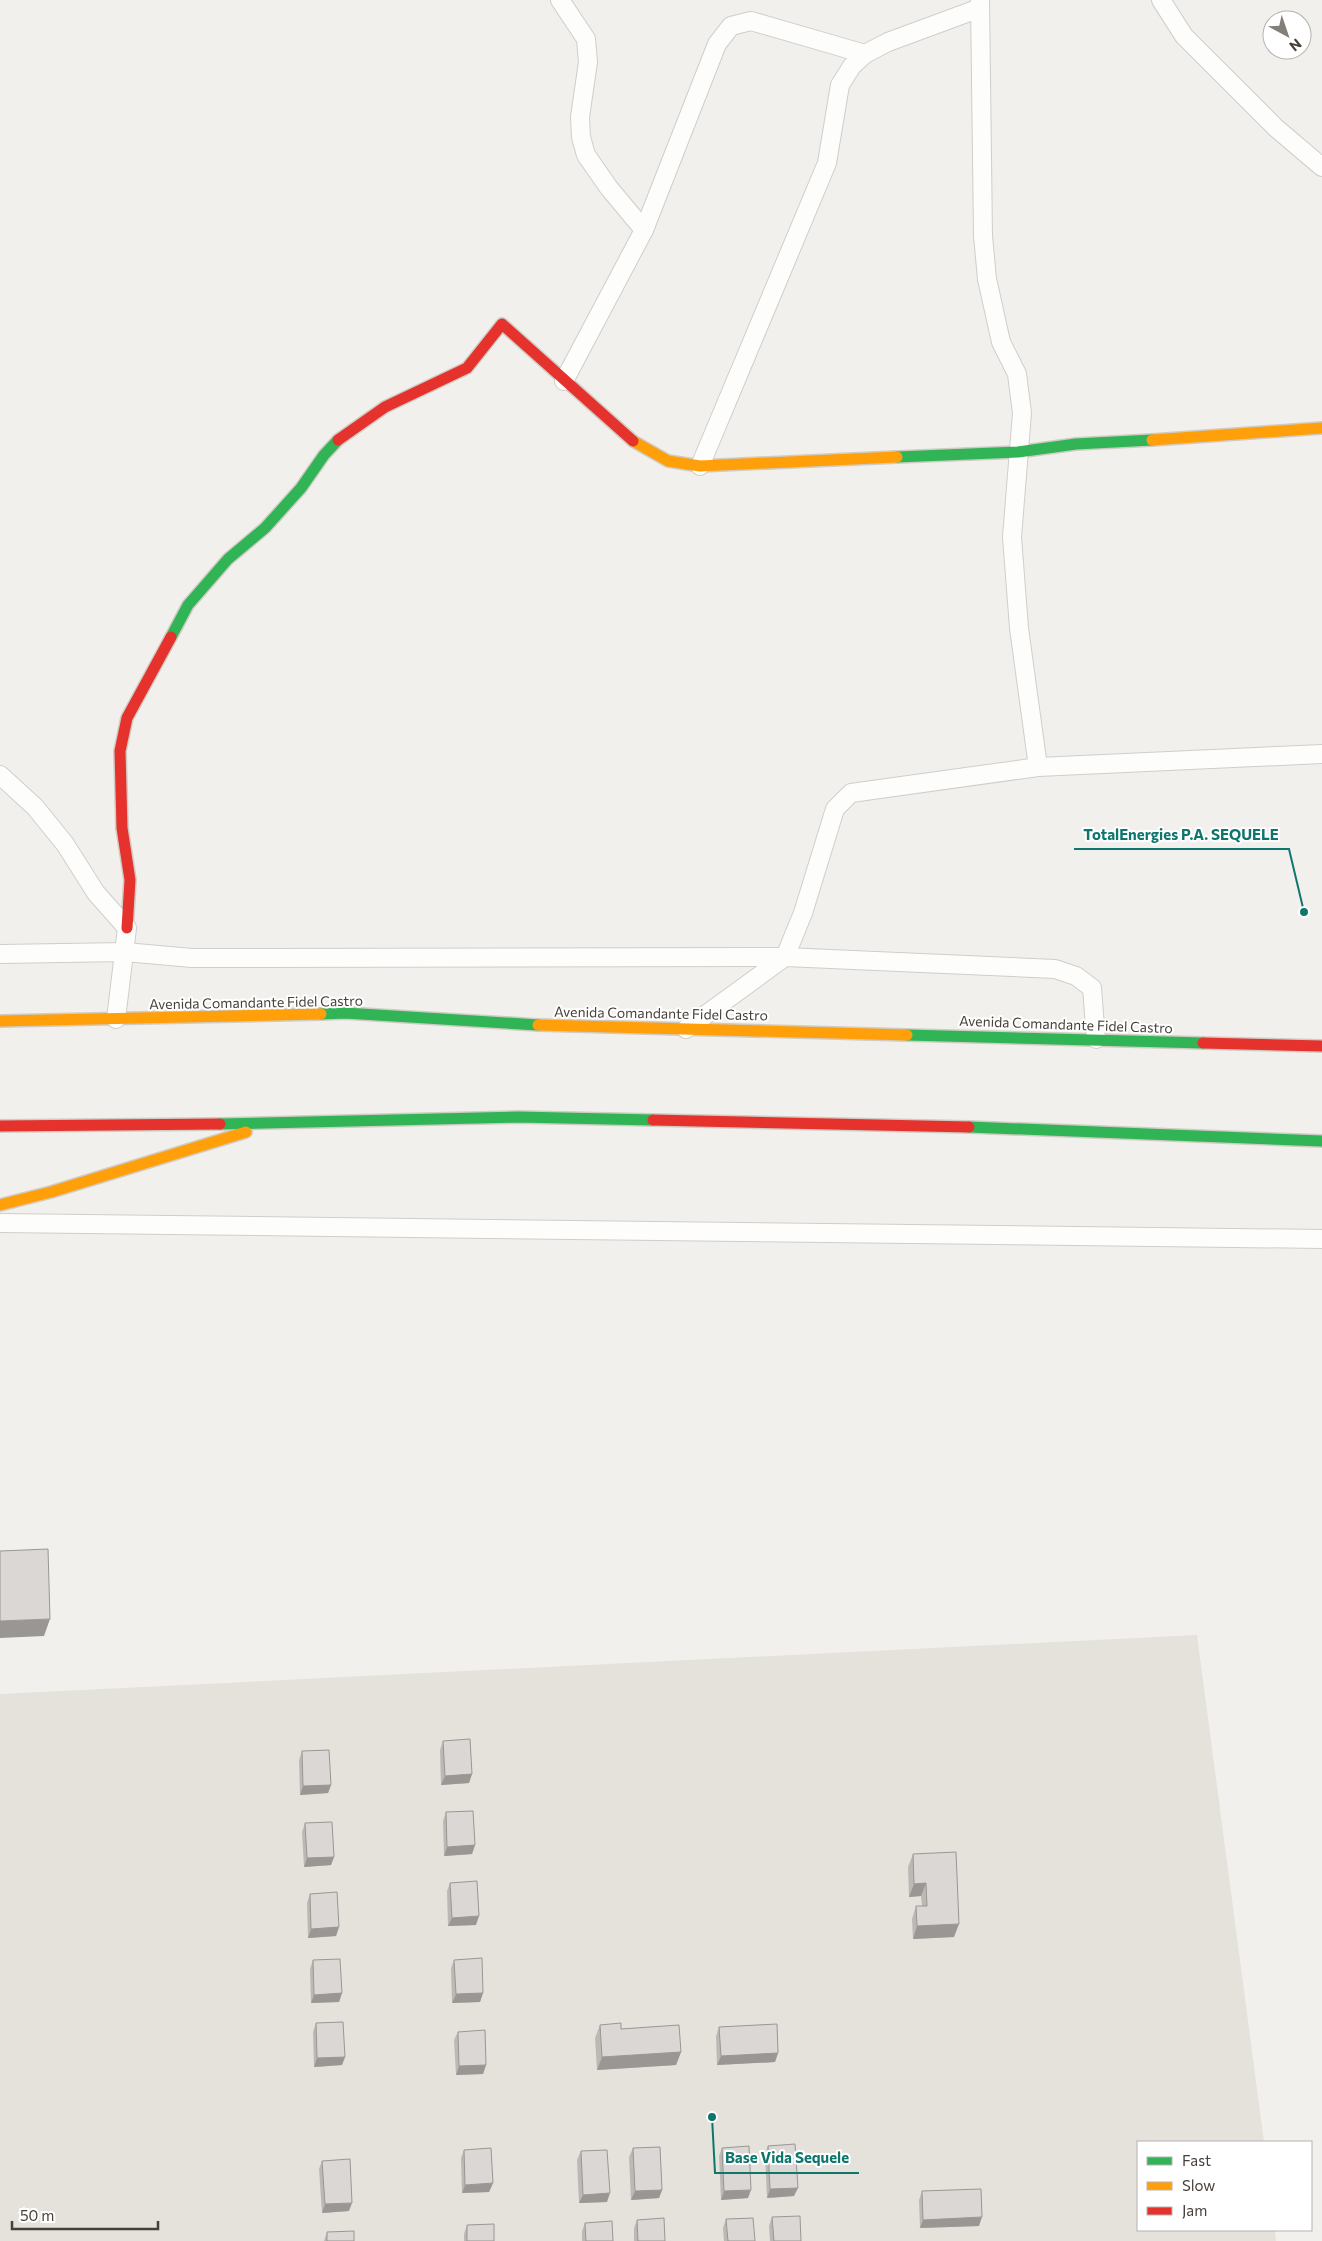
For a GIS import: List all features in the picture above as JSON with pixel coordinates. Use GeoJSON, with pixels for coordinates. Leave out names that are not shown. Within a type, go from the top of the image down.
{"type":"FeatureCollection","features":[{"type":"Feature","properties":{"kind":"main road"},"geometry":{"type":"LineString","coordinates":[[127,928],[130,880],[122,828],[120,751],[127,718],[188,604],[228,559],[265,528],[301,488],[324,456],[343,436],[385,407],[441,382],[466,368],[502,324],[564,381],[633,440],[668,461],[700,466],[1018,452],[1076,444],[1299,431],[1322,428]]}},
{"type":"Feature","properties":{"kind":"main road","name":"Avenida Comandante Fidel Castro"},"geometry":{"type":"LineString","coordinates":[[0,1021],[345,1013],[507,1024],[1322,1046]]}},
{"type":"Feature","properties":{"kind":"main road"},"geometry":{"type":"LineString","coordinates":[[0,1126],[276,1123],[518,1117],[984,1127],[1322,1141]]}},
{"type":"Feature","properties":{"kind":"main road"},"geometry":{"type":"LineString","coordinates":[[0,1204],[50,1192],[276,1123]]}},
{"type":"Feature","properties":{"kind":"street"},"geometry":{"type":"LineString","coordinates":[[560,0],[586,39],[588,62],[580,117],[581,136],[586,155],[609,188],[644,230]]}},
{"type":"Feature","properties":{"kind":"street"},"geometry":{"type":"LineString","coordinates":[[1161,0],[1184,36],[1276,128],[1322,167]]}},
{"type":"Feature","properties":{"kind":"street"},"geometry":{"type":"LineString","coordinates":[[700,466],[827,163],[840,85],[852,66],[865,54],[888,42],[980,4],[982,186],[987,279],[1001,342],[1017,374],[1022,413],[1012,537],[1019,628],[1038,767]]}},
{"type":"Feature","properties":{"kind":"street"},"geometry":{"type":"LineString","coordinates":[[564,381],[644,230],[717,44],[731,26],[751,21],[865,54]]}},
{"type":"Feature","properties":{"kind":"street"},"geometry":{"type":"LineString","coordinates":[[686,1028],[786,957],[803,913],[835,809],[851,792],[1038,767],[1322,754]]}},
{"type":"Feature","properties":{"kind":"street"},"geometry":{"type":"LineString","coordinates":[[0,775],[36,807],[65,844],[96,893],[127,928],[116,1019]]}},
{"type":"Feature","properties":{"kind":"street"},"geometry":{"type":"LineString","coordinates":[[0,954],[124,952],[192,958],[786,957],[1055,969],[1076,976],[1092,988],[1096,1039]]}},
{"type":"Feature","properties":{"kind":"street"},"geometry":{"type":"LineString","coordinates":[[0,1223],[1322,1239]]}},
{"type":"Feature","properties":{"kind":"shaded area"},"geometry":{"type":"Polygon","coordinates":[[[1197,1635],[1264,2141],[1137,2141],[1137,2231],[1275,2231],[1276,2241],[0,2241],[0,1694],[1197,1635]]]}},
{"type":"Feature","properties":{"kind":"building"},"geometry":{"type":"Polygon","coordinates":[[[48,1549],[50,1619],[0,1621],[0,1551],[48,1549]]]}},
{"type":"Feature","properties":{"kind":"building"},"geometry":{"type":"Polygon","coordinates":[[[470,1739],[472,1774],[445,1776],[443,1741],[470,1739]]]}},
{"type":"Feature","properties":{"kind":"building"},"geometry":{"type":"Polygon","coordinates":[[[329,1750],[331,1785],[303,1786],[302,1751],[329,1750]]]}},
{"type":"Feature","properties":{"kind":"building"},"geometry":{"type":"Polygon","coordinates":[[[473,1811],[475,1845],[447,1847],[446,1812],[473,1811]]]}},
{"type":"Feature","properties":{"kind":"building"},"geometry":{"type":"Polygon","coordinates":[[[332,1822],[334,1857],[307,1858],[305,1823],[332,1822]]]}},
{"type":"Feature","properties":{"kind":"building"},"geometry":{"type":"Polygon","coordinates":[[[956,1852],[959,1924],[917,1926],[916,1906],[927,1906],[926,1883],[914,1884],[913,1854],[956,1852]]]}},
{"type":"Feature","properties":{"kind":"building"},"geometry":{"type":"Polygon","coordinates":[[[477,1881],[479,1916],[452,1918],[450,1883],[477,1881]]]}},
{"type":"Feature","properties":{"kind":"building"},"geometry":{"type":"Polygon","coordinates":[[[337,1892],[339,1927],[311,1929],[310,1894],[337,1892]]]}},
{"type":"Feature","properties":{"kind":"building"},"geometry":{"type":"Polygon","coordinates":[[[482,1958],[483,1993],[456,1994],[454,1960],[482,1958]]]}},
{"type":"Feature","properties":{"kind":"building"},"geometry":{"type":"Polygon","coordinates":[[[340,1959],[342,1993],[314,1995],[313,1960],[340,1959]]]}},
{"type":"Feature","properties":{"kind":"building"},"geometry":{"type":"Polygon","coordinates":[[[343,2022],[345,2057],[317,2058],[316,2023],[343,2022]]]}},
{"type":"Feature","properties":{"kind":"building"},"geometry":{"type":"Polygon","coordinates":[[[621,2023],[621,2029],[679,2025],[681,2052],[602,2057],[600,2025],[621,2023]]]}},
{"type":"Feature","properties":{"kind":"building"},"geometry":{"type":"Polygon","coordinates":[[[777,2024],[778,2053],[721,2056],[719,2027],[777,2024]]]}},
{"type":"Feature","properties":{"kind":"building"},"geometry":{"type":"Polygon","coordinates":[[[485,2030],[486,2065],[459,2066],[458,2032],[485,2030]]]}},
{"type":"Feature","properties":{"kind":"building"},"geometry":{"type":"Polygon","coordinates":[[[795,2144],[798,2188],[770,2189],[768,2146],[795,2144]]]}},
{"type":"Feature","properties":{"kind":"building"},"geometry":{"type":"Polygon","coordinates":[[[749,2146],[751,2190],[724,2191],[722,2148],[749,2146]]]}},
{"type":"Feature","properties":{"kind":"building"},"geometry":{"type":"Polygon","coordinates":[[[660,2147],[662,2190],[635,2191],[633,2148],[660,2147]]]}},
{"type":"Feature","properties":{"kind":"building"},"geometry":{"type":"Polygon","coordinates":[[[491,2148],[493,2183],[465,2185],[464,2150],[491,2148]]]}},
{"type":"Feature","properties":{"kind":"building"},"geometry":{"type":"Polygon","coordinates":[[[607,2150],[610,2193],[583,2195],[581,2151],[607,2150]]]}},
{"type":"Feature","properties":{"kind":"building"},"geometry":{"type":"Polygon","coordinates":[[[350,2159],[352,2203],[325,2204],[322,2161],[350,2159]]]}},
{"type":"Feature","properties":{"kind":"building"},"geometry":{"type":"Polygon","coordinates":[[[981,2189],[982,2217],[923,2220],[922,2191],[981,2189]]]}},
{"type":"Feature","properties":{"kind":"building"},"geometry":{"type":"Polygon","coordinates":[[[800,2216],[801,2241],[774,2241],[772,2217],[800,2216]]]}},
{"type":"Feature","properties":{"kind":"building"},"geometry":{"type":"Polygon","coordinates":[[[664,2218],[665,2241],[638,2241],[637,2220],[664,2218]]]}},
{"type":"Feature","properties":{"kind":"building"},"geometry":{"type":"Polygon","coordinates":[[[753,2218],[755,2241],[728,2241],[726,2219],[753,2218]]]}},
{"type":"Feature","properties":{"kind":"building"},"geometry":{"type":"Polygon","coordinates":[[[612,2221],[613,2241],[586,2241],[585,2223],[612,2221]]]}},
{"type":"Feature","properties":{"kind":"building"},"geometry":{"type":"Polygon","coordinates":[[[494,2224],[494,2241],[467,2241],[467,2225],[494,2224]]]}},
{"type":"Feature","properties":{"kind":"building"},"geometry":{"type":"Polygon","coordinates":[[[354,2231],[354,2241],[327,2241],[327,2232],[354,2231]]]}},
{"type":"Feature","properties":{"kind":"traffic: fast"},"geometry":{"type":"LineString","coordinates":[[171,637],[188,605],[228,559],[265,528],[301,488],[324,455],[338,440]]}},
{"type":"Feature","properties":{"kind":"traffic: fast"},"geometry":{"type":"LineString","coordinates":[[897,457],[1018,452],[1076,444],[1152,440]]}},
{"type":"Feature","properties":{"kind":"traffic: fast"},"geometry":{"type":"LineString","coordinates":[[321,1014],[345,1013],[538,1025]]}},
{"type":"Feature","properties":{"kind":"traffic: fast"},"geometry":{"type":"LineString","coordinates":[[907,1035],[1203,1043]]}},
{"type":"Feature","properties":{"kind":"traffic: fast"},"geometry":{"type":"LineString","coordinates":[[220,1124],[518,1117],[653,1120]]}},
{"type":"Feature","properties":{"kind":"traffic: fast"},"geometry":{"type":"LineString","coordinates":[[969,1127],[1322,1141]]}},
{"type":"Feature","properties":{"kind":"traffic: slow"},"geometry":{"type":"LineString","coordinates":[[1152,440],[1322,428]]}},
{"type":"Feature","properties":{"kind":"traffic: slow"},"geometry":{"type":"LineString","coordinates":[[633,441],[668,461],[700,466],[897,457]]}},
{"type":"Feature","properties":{"kind":"traffic: slow"},"geometry":{"type":"LineString","coordinates":[[0,1021],[321,1014]]}},
{"type":"Feature","properties":{"kind":"traffic: slow"},"geometry":{"type":"LineString","coordinates":[[538,1025],[907,1035]]}},
{"type":"Feature","properties":{"kind":"traffic: slow"},"geometry":{"type":"LineString","coordinates":[[0,1205],[51,1192],[246,1132]]}},
{"type":"Feature","properties":{"kind":"traffic: jam"},"geometry":{"type":"LineString","coordinates":[[338,440],[385,407],[467,368],[502,324],[633,441]]}},
{"type":"Feature","properties":{"kind":"traffic: jam"},"geometry":{"type":"LineString","coordinates":[[127,928],[130,880],[122,828],[120,751],[127,718],[171,637]]}},
{"type":"Feature","properties":{"kind":"traffic: jam"},"geometry":{"type":"LineString","coordinates":[[1203,1043],[1322,1046]]}},
{"type":"Feature","properties":{"kind":"traffic: jam"},"geometry":{"type":"LineString","coordinates":[[653,1120],[969,1127]]}},
{"type":"Feature","properties":{"kind":"traffic: jam"},"geometry":{"type":"LineString","coordinates":[[0,1126],[220,1124]]}},
{"type":"Feature","properties":{"kind":"place","name":"TotalEnergies P.A. SEQUELE"},"geometry":{"type":"Point","coordinates":[1304,912]}},
{"type":"Feature","properties":{"kind":"place","name":"Base Vida Sequele"},"geometry":{"type":"Point","coordinates":[712,2117]}}]}
